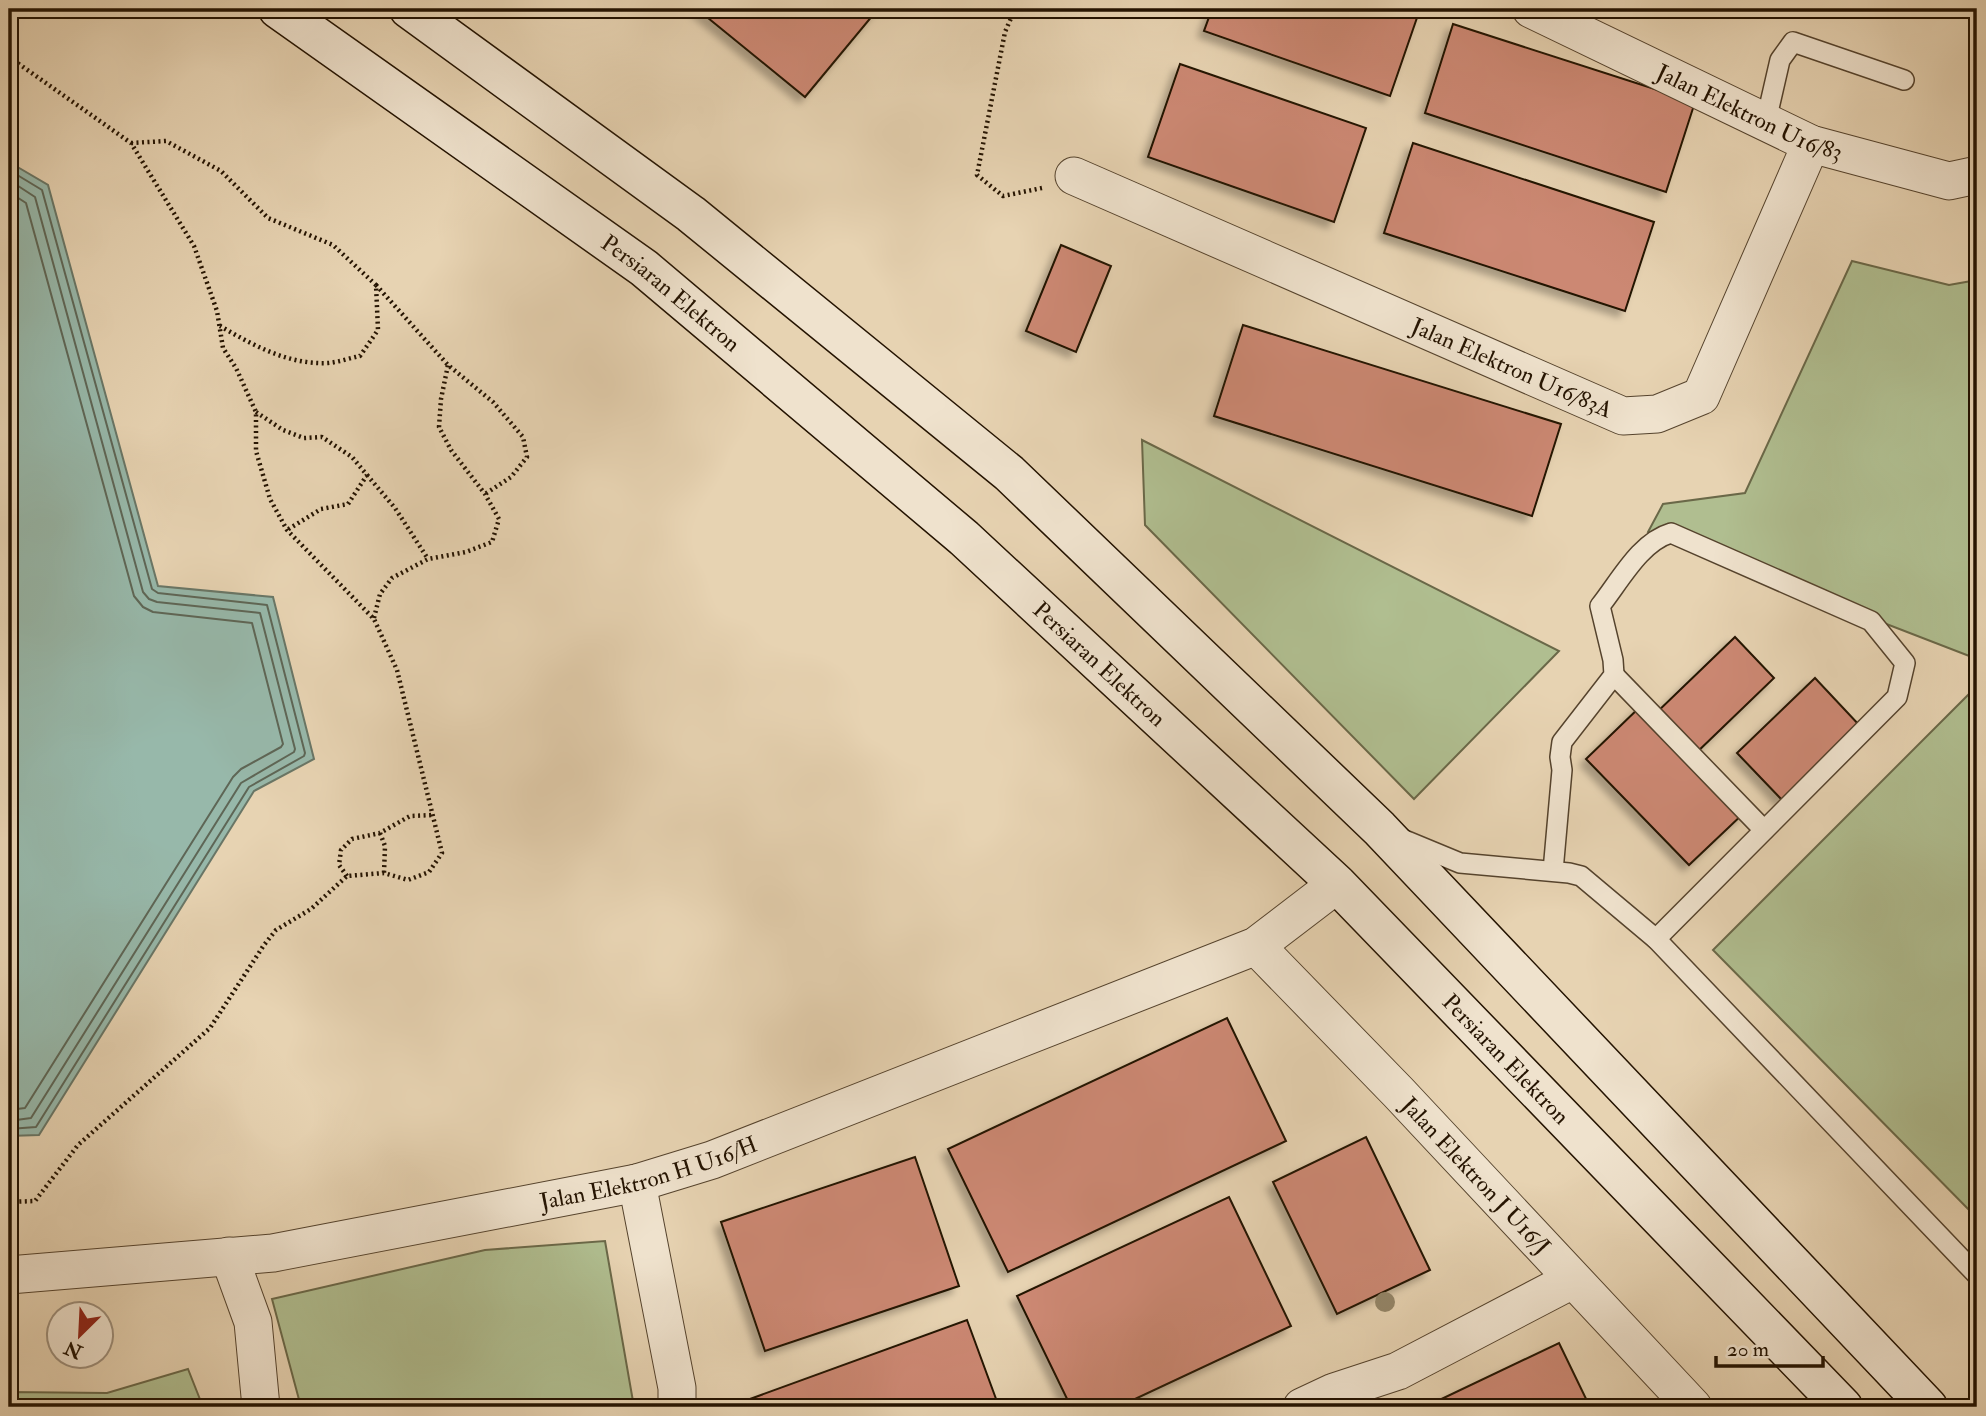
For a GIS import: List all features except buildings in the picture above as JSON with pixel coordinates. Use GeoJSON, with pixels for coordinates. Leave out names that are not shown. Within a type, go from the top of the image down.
{"type":"FeatureCollection","features":[{"type":"Feature","properties":{"kind":"main road","name":"Persiaran Elektron"},"geometry":{"type":"LineString","coordinates":[[278,9],[644,268],[964,538],[1337,884],[1843,1407]]}},
{"type":"Feature","properties":{"kind":"main road"},"geometry":{"type":"LineString","coordinates":[[409,9],[691,214],[1009,472],[1379,828],[1927,1407]]}},
{"type":"Feature","properties":{"kind":"street","name":"Jalan Elektron U16/83"},"geometry":{"type":"LineString","coordinates":[[1531,9],[1811,144],[1949,181],[1977,175]]}},
{"type":"Feature","properties":{"kind":"street","name":"Jalan Elektron U16/83A"},"geometry":{"type":"LineString","coordinates":[[1074,176],[1623,416],[1657,414],[1702,396],[1811,144]]}},
{"type":"Feature","properties":{"kind":"street","name":"Jalan Elektron H U16/H"},"geometry":{"type":"LineString","coordinates":[[9,1275],[273,1253],[637,1183],[712,1160],[1256,947],[1337,884]]}},
{"type":"Feature","properties":{"kind":"street","name":"Jalan Elektron J U16/J"},"geometry":{"type":"LineString","coordinates":[[1256,947],[1398,1092],[1693,1407]]}},
{"type":"Feature","properties":{"kind":"street"},"geometry":{"type":"LineString","coordinates":[[637,1183],[677,1388],[677,1407]]}},
{"type":"Feature","properties":{"kind":"street"},"geometry":{"type":"LineString","coordinates":[[229,1256],[253,1322],[261,1407]]}},
{"type":"Feature","properties":{"kind":"street"},"geometry":{"type":"LineString","coordinates":[[1302,1407],[1334,1392],[1398,1371],[1572,1280]]}},
{"type":"Feature","properties":{"kind":"lane"},"geometry":{"type":"LineString","coordinates":[[1766,121],[1780,60],[1793,42],[1904,80]]}},
{"type":"Feature","properties":{"kind":"lane"},"geometry":{"type":"LineString","coordinates":[[1656,939],[1897,697],[1905,663],[1871,621],[1671,533],[1658,537],[1600,606],[1614,675],[1764,830]]}},
{"type":"Feature","properties":{"kind":"lane"},"geometry":{"type":"LineString","coordinates":[[1553,872],[1562,742],[1614,675]]}},
{"type":"Feature","properties":{"kind":"lane"},"geometry":{"type":"LineString","coordinates":[[1379,828],[1460,863],[1581,876],[1656,939],[1977,1275]]}},
{"type":"Feature","properties":{"kind":"path"},"geometry":{"type":"LineString","coordinates":[[1015,9],[1005,32],[977,174],[1003,196],[1041,189],[1074,176]]}},
{"type":"Feature","properties":{"kind":"path"},"geometry":{"type":"LineString","coordinates":[[9,57],[131,142],[194,246],[217,311],[223,348],[236,368],[256,412],[256,451],[270,499],[286,530],[374,619],[397,670],[442,853],[429,872],[408,880],[384,873],[347,876],[311,909],[276,930],[210,1028],[78,1144],[35,1201],[9,1202]]}},
{"type":"Feature","properties":{"kind":"path"},"geometry":{"type":"LineString","coordinates":[[131,142],[166,141],[221,171],[268,218],[333,245],[376,285],[448,365],[493,402],[523,437],[527,457],[511,477],[485,494]]}},
{"type":"Feature","properties":{"kind":"path"},"geometry":{"type":"LineString","coordinates":[[219,325],[257,348],[302,362],[329,363],[360,356],[378,330],[376,285]]}},
{"type":"Feature","properties":{"kind":"path"},"geometry":{"type":"LineString","coordinates":[[374,619],[380,594],[392,578],[428,559],[466,552],[492,542],[499,519],[485,494],[451,450],[439,427],[448,365]]}},
{"type":"Feature","properties":{"kind":"path"},"geometry":{"type":"LineString","coordinates":[[256,412],[283,430],[304,438],[322,437],[352,457],[395,508],[428,559]]}},
{"type":"Feature","properties":{"kind":"path"},"geometry":{"type":"LineString","coordinates":[[286,530],[321,509],[348,505],[367,475]]}},
{"type":"Feature","properties":{"kind":"path"},"geometry":{"type":"LineString","coordinates":[[347,876],[339,865],[341,850],[352,839],[380,833],[410,816],[434,815]]}},
{"type":"Feature","properties":{"kind":"path"},"geometry":{"type":"LineString","coordinates":[[380,833],[385,846],[384,873]]}},
{"type":"Feature","properties":{"kind":"green space"},"geometry":{"type":"Polygon","coordinates":[[[1852,261],[1949,285],[1977,280],[1977,659],[1648,532],[1663,504],[1745,493],[1852,261]]]}},
{"type":"Feature","properties":{"kind":"green space"},"geometry":{"type":"Polygon","coordinates":[[[1142,440],[1559,651],[1414,799],[1145,525],[1142,440]]]}},
{"type":"Feature","properties":{"kind":"green space"},"geometry":{"type":"Polygon","coordinates":[[[1977,686],[1977,1218],[1713,950],[1977,686]]]}},
{"type":"Feature","properties":{"kind":"green space"},"geometry":{"type":"Polygon","coordinates":[[[605,1241],[634,1407],[301,1407],[272,1299],[485,1250],[605,1241]]]}},
{"type":"Feature","properties":{"kind":"green space"},"geometry":{"type":"Polygon","coordinates":[[[188,1369],[203,1407],[9,1407],[9,1392],[107,1393],[188,1369]]]}},
{"type":"Feature","properties":{"kind":"water"},"geometry":{"type":"Polygon","coordinates":[[[9,162],[48,185],[158,586],[273,597],[314,759],[254,791],[39,1135],[9,1136],[9,162]]]}}]}
